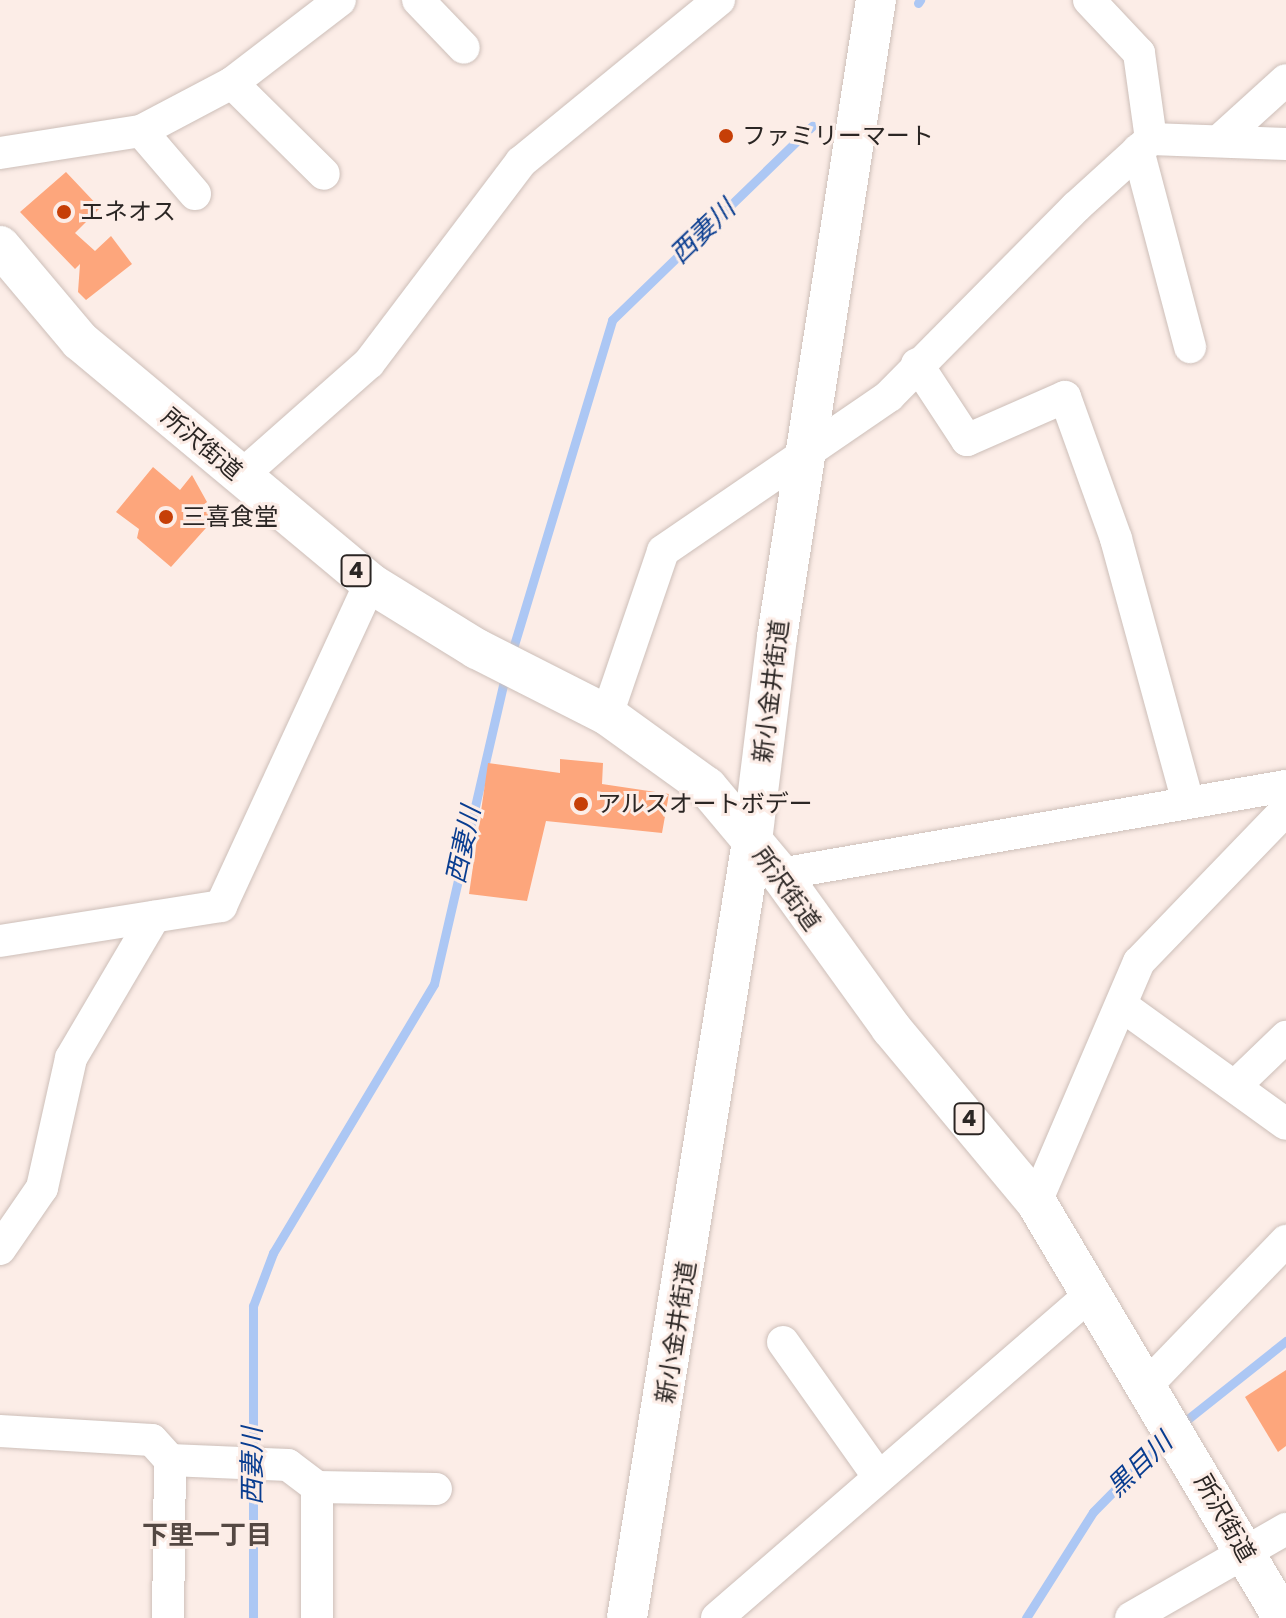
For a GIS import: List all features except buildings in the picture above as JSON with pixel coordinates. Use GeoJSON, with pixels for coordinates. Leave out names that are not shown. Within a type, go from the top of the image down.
{"type":"FeatureCollection","features":[{"type":"Feature","properties":{"kind":"main road","name":"新小金井街道"},"geometry":{"type":"LineString","coordinates":[[627,1618],[752,841],[804,454],[876,0]]}},
{"type":"Feature","properties":{"kind":"main road","name":"所沢街道"},"geometry":{"type":"LineString","coordinates":[[6,267],[80,341],[370,583],[477,649],[607,715],[707,787],[780,874],[891,1028],[1036,1202],[1283,1618]]}},
{"type":"Feature","properties":{"kind":"street"},"geometry":{"type":"LineString","coordinates":[[0,153],[41,143],[141,131],[232,83],[340,0]]}},
{"type":"Feature","properties":{"kind":"street"},"geometry":{"type":"LineString","coordinates":[[418,0],[464,48]]}},
{"type":"Feature","properties":{"kind":"street"},"geometry":{"type":"LineString","coordinates":[[240,477],[369,363],[521,162],[719,0]]}},
{"type":"Feature","properties":{"kind":"street"},"geometry":{"type":"LineString","coordinates":[[1089,0],[1139,53],[1145,145],[1190,347]]}},
{"type":"Feature","properties":{"kind":"street"},"geometry":{"type":"LineString","coordinates":[[1222,138],[1286,80]]}},
{"type":"Feature","properties":{"kind":"street"},"geometry":{"type":"LineString","coordinates":[[232,83],[324,174]]}},
{"type":"Feature","properties":{"kind":"street"},"geometry":{"type":"LineString","coordinates":[[141,131],[195,194]]}},
{"type":"Feature","properties":{"kind":"street"},"geometry":{"type":"LineString","coordinates":[[607,715],[663,551],[889,396],[917,364],[1145,145],[1222,138],[1286,144]]}},
{"type":"Feature","properties":{"kind":"street"},"geometry":{"type":"LineString","coordinates":[[917,364],[967,440],[1065,397],[1116,539],[1188,802]]}},
{"type":"Feature","properties":{"kind":"street"},"geometry":{"type":"LineString","coordinates":[[0,941],[221,906],[370,583]]}},
{"type":"Feature","properties":{"kind":"street"},"geometry":{"type":"LineString","coordinates":[[780,874],[1286,786]]}},
{"type":"Feature","properties":{"kind":"street"},"geometry":{"type":"LineString","coordinates":[[1036,1202],[1139,962],[1286,810]]}},
{"type":"Feature","properties":{"kind":"street"},"geometry":{"type":"LineString","coordinates":[[0,1249],[42,1188],[71,1058],[154,917]]}},
{"type":"Feature","properties":{"kind":"street"},"geometry":{"type":"LineString","coordinates":[[1121,1005],[1286,1124]]}},
{"type":"Feature","properties":{"kind":"street"},"geometry":{"type":"LineString","coordinates":[[1235,1086],[1286,1037]]}},
{"type":"Feature","properties":{"kind":"street"},"geometry":{"type":"LineString","coordinates":[[1163,1414],[1286,1241]]}},
{"type":"Feature","properties":{"kind":"street"},"geometry":{"type":"LineString","coordinates":[[717,1618],[1092,1293]]}},
{"type":"Feature","properties":{"kind":"street"},"geometry":{"type":"LineString","coordinates":[[783,1342],[878,1476]]}},
{"type":"Feature","properties":{"kind":"street"},"geometry":{"type":"LineString","coordinates":[[0,1431],[152,1440],[170,1460],[168,1618]]}},
{"type":"Feature","properties":{"kind":"street"},"geometry":{"type":"LineString","coordinates":[[170,1460],[288,1465],[317,1487],[436,1489]]}},
{"type":"Feature","properties":{"kind":"street"},"geometry":{"type":"LineString","coordinates":[[317,1487],[317,1618]]}},
{"type":"Feature","properties":{"kind":"street"},"geometry":{"type":"LineString","coordinates":[[1131,1618],[1286,1529]]}},
{"type":"Feature","properties":{"kind":"waterway","name":"西妻川"},"geometry":{"type":"LineString","coordinates":[[511,655],[612,320],[812,126]]}},
{"type":"Feature","properties":{"kind":"waterway","name":"西妻川"},"geometry":{"type":"LineString","coordinates":[[253,1618],[253,1306],[273,1253],[434,984],[506,673]]}},
{"type":"Feature","properties":{"kind":"waterway","name":"黒目川"},"geometry":{"type":"LineString","coordinates":[[1179,1426],[1286,1341]]}},
{"type":"Feature","properties":{"kind":"waterway","name":"黒目川"},"geometry":{"type":"LineString","coordinates":[[1026,1618],[1093,1512],[1165,1439]]}},
{"type":"Feature","properties":{"kind":"place","name":"ファミリーマート"},"geometry":{"type":"Point","coordinates":[726,136]}},
{"type":"Feature","properties":{"kind":"place","name":"エネオス"},"geometry":{"type":"Point","coordinates":[64,212]}},
{"type":"Feature","properties":{"kind":"place","name":"三喜食堂"},"geometry":{"type":"Point","coordinates":[166,517]}},
{"type":"Feature","properties":{"kind":"place","name":"アルスオートボデー"},"geometry":{"type":"Point","coordinates":[581,804]}},
{"type":"Feature","properties":{"kind":"district","name":"下里一丁目"},"geometry":{"type":"Point","coordinates":[207,1536]}}]}
